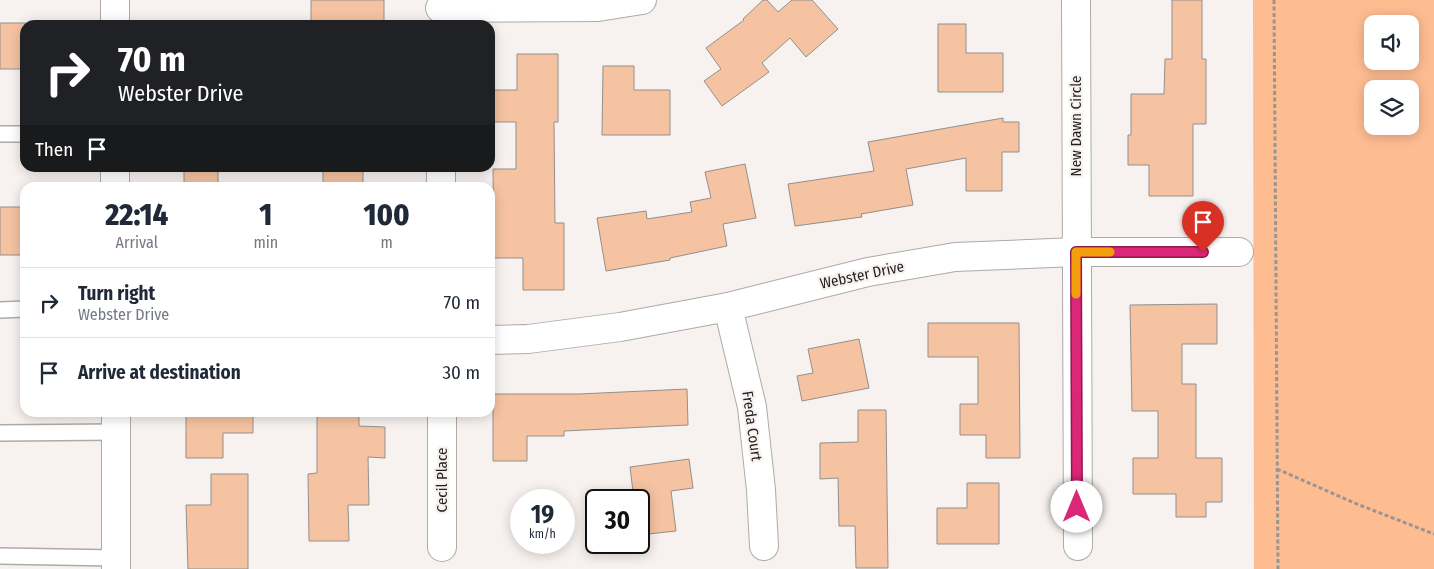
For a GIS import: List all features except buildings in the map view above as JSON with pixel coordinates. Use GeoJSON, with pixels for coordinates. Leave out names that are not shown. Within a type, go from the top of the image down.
{"type":"FeatureCollection","features":[{"type":"Feature","properties":{"kind":"street"},"geometry":{"type":"LineString","coordinates":[[115,0],[115,20]]}},
{"type":"Feature","properties":{"kind":"street"},"geometry":{"type":"LineString","coordinates":[[440,11],[598,7],[642,0]]}},
{"type":"Feature","properties":{"kind":"street","name":"New Dawn Circle"},"geometry":{"type":"LineString","coordinates":[[1076,0],[1078,546]]}},
{"type":"Feature","properties":{"kind":"street","name":"Webster Drive"},"geometry":{"type":"LineString","coordinates":[[495,340],[528,339],[620,327],[728,307],[868,272],[955,257],[1076,252],[1239,252]]}},
{"type":"Feature","properties":{"kind":"street","name":"Freda Court"},"geometry":{"type":"LineString","coordinates":[[728,307],[752,407],[761,490],[764,546]]}},
{"type":"Feature","properties":{"kind":"street","name":"Cecil Place"},"geometry":{"type":"LineString","coordinates":[[442,417],[442,547]]}},
{"type":"Feature","properties":{"kind":"street"},"geometry":{"type":"LineString","coordinates":[[116,422],[116,563]]}},
{"type":"Feature","properties":{"kind":"lane"},"geometry":{"type":"LineString","coordinates":[[0,134],[20,134]]}},
{"type":"Feature","properties":{"kind":"lane"},"geometry":{"type":"LineString","coordinates":[[0,310],[20,310]]}},
{"type":"Feature","properties":{"kind":"lane"},"geometry":{"type":"LineString","coordinates":[[0,433],[116,422]]}},
{"type":"Feature","properties":{"kind":"lane"},"geometry":{"type":"LineString","coordinates":[[0,556],[116,563]]}},
{"type":"Feature","properties":{"kind":"path"},"geometry":{"type":"LineString","coordinates":[[1274,0],[1278,569]]}},
{"type":"Feature","properties":{"kind":"path"},"geometry":{"type":"LineString","coordinates":[[1277,469],[1357,504],[1434,534]]}},
{"type":"Feature","properties":{"kind":"shaded area"},"geometry":{"type":"Polygon","coordinates":[[[1253,0],[1434,0],[1434,569],[1254,569],[1253,0]]]}},
{"type":"Feature","properties":{"kind":"slow traffic"},"geometry":{"type":"LineString","coordinates":[[1076,294],[1076,252],[1110,252]]}},
{"type":"Feature","properties":{"kind":"route"},"geometry":{"type":"LineString","coordinates":[[1077,507],[1076,252],[1203,252]]}}]}
